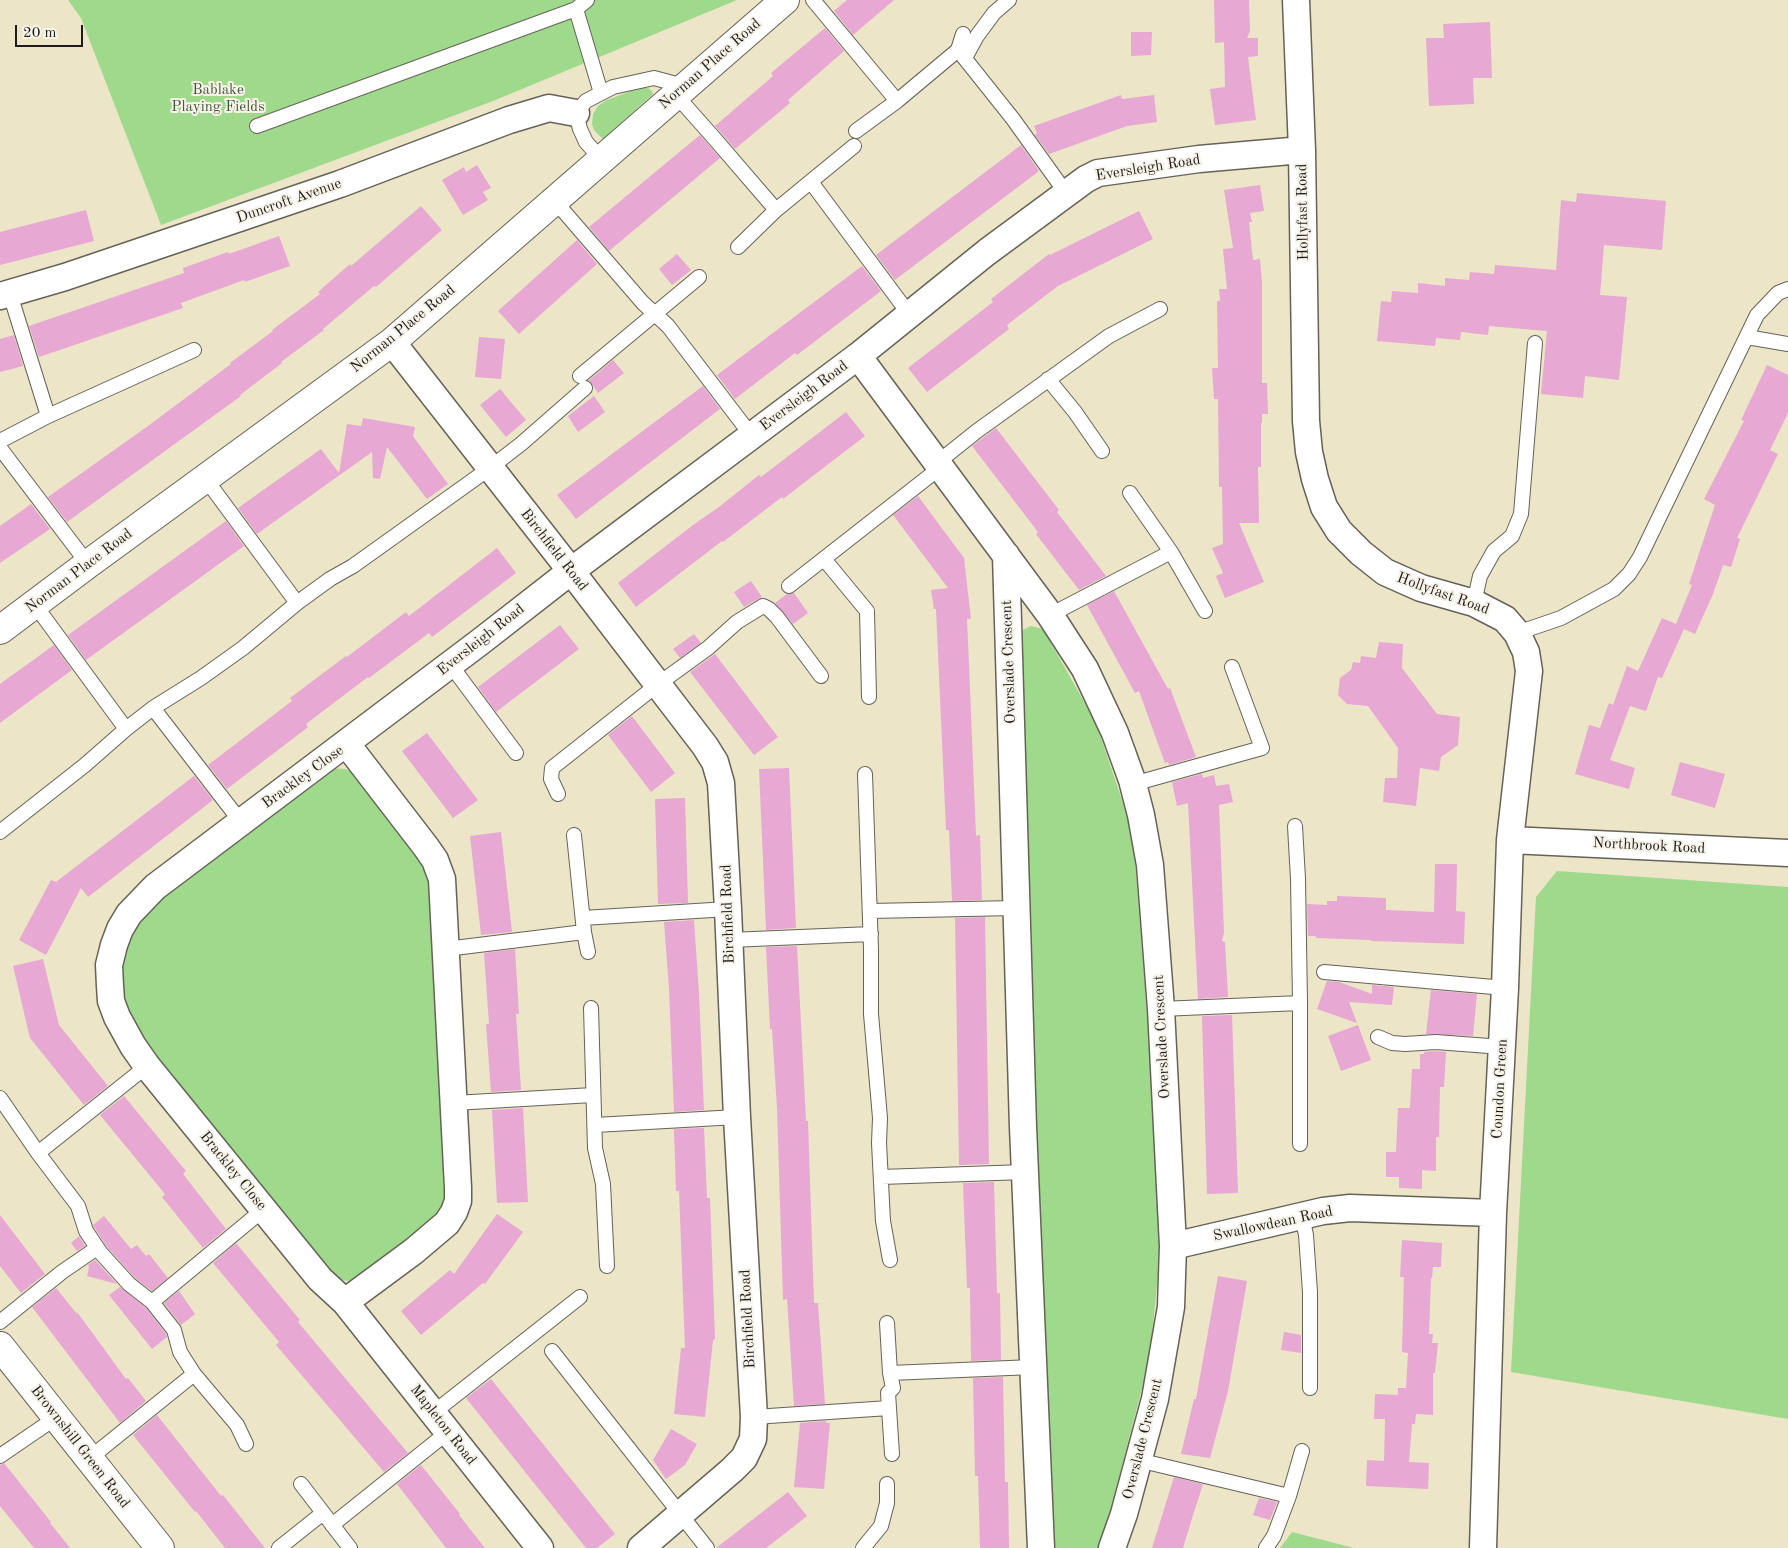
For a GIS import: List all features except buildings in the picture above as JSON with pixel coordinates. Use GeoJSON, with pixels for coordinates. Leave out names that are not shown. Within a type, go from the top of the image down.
{"type":"FeatureCollection","features":[{"type":"Feature","properties":{"kind":"street","name":"Norman Place Road"},"geometry":{"type":"LineString","coordinates":[[0,630],[392,342],[785,0]]}},
{"type":"Feature","properties":{"kind":"street","name":"Hollyfast Road"},"geometry":{"type":"LineString","coordinates":[[1296,0],[1302,150],[1306,421],[1309,452],[1324,507],[1339,531],[1361,553],[1385,572],[1421,588],[1474,603],[1492,611],[1505,619],[1517,633]]}},
{"type":"Feature","properties":{"kind":"street","name":"Duncroft Avenue"},"geometry":{"type":"LineString","coordinates":[[5,295],[65,277],[340,184],[509,120],[549,108],[576,113]]}},
{"type":"Feature","properties":{"kind":"street","name":"Eversleigh Road"},"geometry":{"type":"LineString","coordinates":[[346,743],[570,571],[858,356],[987,252],[1066,193],[1098,173],[1199,159],[1302,150]]}},
{"type":"Feature","properties":{"kind":"street","name":"Birchfield Road"},"geometry":{"type":"LineString","coordinates":[[392,342],[715,762],[721,783],[754,1417],[753,1439],[744,1458],[732,1470],[641,1548]]}},
{"type":"Feature","properties":{"kind":"street","name":"Overslade Crescent"},"geometry":{"type":"LineString","coordinates":[[858,356],[1050,614],[1085,669],[1115,733],[1133,784],[1141,815],[1150,865],[1160,1009],[1173,1246],[1171,1307],[1154,1399],[1112,1548]]}},
{"type":"Feature","properties":{"kind":"street","name":"Overslade Crescent"},"geometry":{"type":"LineString","coordinates":[[1006,556],[1015,908],[1041,1548]]}},
{"type":"Feature","properties":{"kind":"street","name":"Coundon Green"},"geometry":{"type":"LineString","coordinates":[[1483,1548],[1493,1213],[1505,988],[1510,840],[1529,671],[1526,652],[1517,633]]}},
{"type":"Feature","properties":{"kind":"street","name":"Brackley Close"},"geometry":{"type":"LineString","coordinates":[[346,743],[435,860],[442,879],[458,1201],[447,1223],[345,1302],[320,1279],[147,1066],[124,1031],[112,1001],[110,965],[114,945],[120,929],[129,914],[155,887],[241,822],[346,743]]}},
{"type":"Feature","properties":{"kind":"street","name":"Northbrook Road"},"geometry":{"type":"LineString","coordinates":[[1510,840],[1788,853]]}},
{"type":"Feature","properties":{"kind":"street","name":"Swallowdean Road"},"geometry":{"type":"LineString","coordinates":[[1173,1246],[1323,1211],[1350,1208],[1493,1213]]}},
{"type":"Feature","properties":{"kind":"street","name":"Mapleton Road"},"geometry":{"type":"LineString","coordinates":[[345,1302],[540,1548]]}},
{"type":"Feature","properties":{"kind":"street","name":"Brownshill Green Road"},"geometry":{"type":"LineString","coordinates":[[0,1346],[160,1548]]}},
{"type":"Feature","properties":{"kind":"lane"},"geometry":{"type":"LineString","coordinates":[[257,126],[576,9],[588,0]]}},
{"type":"Feature","properties":{"kind":"lane"},"geometry":{"type":"LineString","coordinates":[[814,0],[897,101]]}},
{"type":"Feature","properties":{"kind":"lane"},"geometry":{"type":"LineString","coordinates":[[856,131],[961,54],[994,14],[1009,0]]}},
{"type":"Feature","properties":{"kind":"lane"},"geometry":{"type":"LineString","coordinates":[[576,9],[601,93]]}},
{"type":"Feature","properties":{"kind":"lane"},"geometry":{"type":"LineString","coordinates":[[963,34],[961,54],[1013,119],[1066,193]]}},
{"type":"Feature","properties":{"kind":"lane"},"geometry":{"type":"LineString","coordinates":[[601,159],[586,142],[576,113],[586,101],[601,93],[632,82],[654,78],[680,90],[714,138],[776,210]]}},
{"type":"Feature","properties":{"kind":"lane"},"geometry":{"type":"LineString","coordinates":[[738,247],[776,210],[854,146]]}},
{"type":"Feature","properties":{"kind":"lane"},"geometry":{"type":"LineString","coordinates":[[811,182],[909,314]]}},
{"type":"Feature","properties":{"kind":"lane"},"geometry":{"type":"LineString","coordinates":[[554,200],[643,303],[668,326],[751,435]]}},
{"type":"Feature","properties":{"kind":"lane"},"geometry":{"type":"LineString","coordinates":[[0,832],[153,708],[201,678],[243,648],[297,603],[353,566],[490,468],[520,444],[583,382],[698,277]]}},
{"type":"Feature","properties":{"kind":"lane"},"geometry":{"type":"LineString","coordinates":[[1517,633],[1561,618],[1614,589],[1629,574],[1640,557],[1757,315],[1778,293],[1788,289]]}},
{"type":"Feature","properties":{"kind":"lane"},"geometry":{"type":"LineString","coordinates":[[5,295],[48,416]]}},
{"type":"Feature","properties":{"kind":"lane"},"geometry":{"type":"LineString","coordinates":[[789,586],[824,560],[978,431],[1109,336],[1160,309]]}},
{"type":"Feature","properties":{"kind":"lane"},"geometry":{"type":"LineString","coordinates":[[1747,335],[1788,344]]}},
{"type":"Feature","properties":{"kind":"lane"},"geometry":{"type":"LineString","coordinates":[[1474,603],[1480,576],[1494,551],[1512,536],[1521,514],[1535,343]]}},
{"type":"Feature","properties":{"kind":"lane"},"geometry":{"type":"LineString","coordinates":[[0,441],[48,416],[194,350]]}},
{"type":"Feature","properties":{"kind":"lane"},"geometry":{"type":"LineString","coordinates":[[1048,379],[1075,412],[1102,451]]}},
{"type":"Feature","properties":{"kind":"lane"},"geometry":{"type":"LineString","coordinates":[[0,448],[88,564]]}},
{"type":"Feature","properties":{"kind":"lane"},"geometry":{"type":"LineString","coordinates":[[205,478],[297,603]]}},
{"type":"Feature","properties":{"kind":"lane"},"geometry":{"type":"LineString","coordinates":[[1130,493],[1171,552],[1205,611]]}},
{"type":"Feature","properties":{"kind":"lane"},"geometry":{"type":"LineString","coordinates":[[1050,614],[1171,552]]}},
{"type":"Feature","properties":{"kind":"lane"},"geometry":{"type":"LineString","coordinates":[[824,560],[867,611],[869,697]]}},
{"type":"Feature","properties":{"kind":"lane"},"geometry":{"type":"LineString","coordinates":[[35,604],[126,729]]}},
{"type":"Feature","properties":{"kind":"lane"},"geometry":{"type":"LineString","coordinates":[[558,794],[551,779],[552,768],[657,685],[708,648],[737,622],[763,606],[777,616],[821,676]]}},
{"type":"Feature","properties":{"kind":"lane"},"geometry":{"type":"LineString","coordinates":[[450,664],[516,754]]}},
{"type":"Feature","properties":{"kind":"lane"},"geometry":{"type":"LineString","coordinates":[[1133,784],[1262,748],[1232,667]]}},
{"type":"Feature","properties":{"kind":"lane"},"geometry":{"type":"LineString","coordinates":[[153,708],[241,822]]}},
{"type":"Feature","properties":{"kind":"lane"},"geometry":{"type":"LineString","coordinates":[[865,774],[871,934],[871,1014],[880,1118],[879,1143],[884,1221],[890,1260]]}},
{"type":"Feature","properties":{"kind":"lane"},"geometry":{"type":"LineString","coordinates":[[1295,826],[1298,879],[1300,1003],[1300,1144]]}},
{"type":"Feature","properties":{"kind":"lane"},"geometry":{"type":"LineString","coordinates":[[574,835],[584,932],[588,952]]}},
{"type":"Feature","properties":{"kind":"lane"},"geometry":{"type":"LineString","coordinates":[[870,911],[1015,908]]}},
{"type":"Feature","properties":{"kind":"lane"},"geometry":{"type":"LineString","coordinates":[[583,918],[728,909]]}},
{"type":"Feature","properties":{"kind":"lane"},"geometry":{"type":"LineString","coordinates":[[446,949],[584,932]]}},
{"type":"Feature","properties":{"kind":"lane"},"geometry":{"type":"LineString","coordinates":[[730,940],[871,934]]}},
{"type":"Feature","properties":{"kind":"lane"},"geometry":{"type":"LineString","coordinates":[[1324,972],[1505,988]]}},
{"type":"Feature","properties":{"kind":"lane"},"geometry":{"type":"LineString","coordinates":[[1160,1009],[1300,1003]]}},
{"type":"Feature","properties":{"kind":"lane"},"geometry":{"type":"LineString","coordinates":[[591,1008],[595,1148],[603,1184],[607,1266]]}},
{"type":"Feature","properties":{"kind":"lane"},"geometry":{"type":"LineString","coordinates":[[1378,1037],[1392,1043],[1436,1042],[1502,1046]]}},
{"type":"Feature","properties":{"kind":"lane"},"geometry":{"type":"LineString","coordinates":[[38,1153],[147,1066]]}},
{"type":"Feature","properties":{"kind":"lane"},"geometry":{"type":"LineString","coordinates":[[454,1103],[593,1094]]}},
{"type":"Feature","properties":{"kind":"lane"},"geometry":{"type":"LineString","coordinates":[[0,1098],[78,1206],[86,1232],[97,1248],[129,1284],[152,1302],[174,1330],[180,1352],[194,1374],[237,1425],[246,1444]]}},
{"type":"Feature","properties":{"kind":"lane"},"geometry":{"type":"LineString","coordinates":[[595,1125],[737,1117]]}},
{"type":"Feature","properties":{"kind":"lane"},"geometry":{"type":"LineString","coordinates":[[881,1177],[1025,1172]]}},
{"type":"Feature","properties":{"kind":"lane"},"geometry":{"type":"LineString","coordinates":[[152,1302],[264,1209]]}},
{"type":"Feature","properties":{"kind":"lane"},"geometry":{"type":"LineString","coordinates":[[1302,1216],[1306,1235],[1310,1292],[1310,1388]]}},
{"type":"Feature","properties":{"kind":"lane"},"geometry":{"type":"LineString","coordinates":[[0,1322],[62,1272],[97,1248]]}},
{"type":"Feature","properties":{"kind":"lane"},"geometry":{"type":"LineString","coordinates":[[279,1548],[328,1519],[441,1422],[580,1297]]}},
{"type":"Feature","properties":{"kind":"lane"},"geometry":{"type":"LineString","coordinates":[[887,1322],[892,1388],[888,1393],[892,1454]]}},
{"type":"Feature","properties":{"kind":"lane"},"geometry":{"type":"LineString","coordinates":[[552,1351],[708,1548]]}},
{"type":"Feature","properties":{"kind":"lane"},"geometry":{"type":"LineString","coordinates":[[890,1373],[1033,1367]]}},
{"type":"Feature","properties":{"kind":"lane"},"geometry":{"type":"LineString","coordinates":[[90,1458],[194,1374]]}},
{"type":"Feature","properties":{"kind":"lane"},"geometry":{"type":"LineString","coordinates":[[754,1417],[889,1408]]}},
{"type":"Feature","properties":{"kind":"lane"},"geometry":{"type":"LineString","coordinates":[[0,1456],[57,1417]]}},
{"type":"Feature","properties":{"kind":"lane"},"geometry":{"type":"LineString","coordinates":[[1266,1548],[1274,1536],[1289,1496],[1302,1452]]}},
{"type":"Feature","properties":{"kind":"lane"},"geometry":{"type":"LineString","coordinates":[[1138,1460],[1289,1496]]}},
{"type":"Feature","properties":{"kind":"lane"},"geometry":{"type":"LineString","coordinates":[[301,1484],[350,1548]]}},
{"type":"Feature","properties":{"kind":"lane"},"geometry":{"type":"LineString","coordinates":[[863,1548],[881,1526],[887,1503],[887,1484]]}},
{"type":"Feature","properties":{"kind":"green space","name":"Bablake Playing Fields"},"geometry":{"type":"Polygon","coordinates":[[[68,0],[737,0],[493,101],[161,225],[81,18],[68,0]]]}},
{"type":"Feature","properties":{"kind":"green space"},"geometry":{"type":"Polygon","coordinates":[[[642,87],[648,88],[653,94],[603,139],[594,130],[592,124],[593,114],[598,106],[607,100],[642,87]]]}},
{"type":"Feature","properties":{"kind":"green space"},"geometry":{"type":"Polygon","coordinates":[[[1031,626],[1043,629],[1096,723],[1133,833],[1145,988],[1162,1233],[1150,1357],[1101,1548],[1051,1548],[1019,632],[1031,626]]]}},
{"type":"Feature","properties":{"kind":"green space"},"geometry":{"type":"Polygon","coordinates":[[[329,768],[351,771],[429,872],[448,1188],[441,1213],[357,1279],[349,1281],[333,1279],[139,1039],[126,1017],[119,962],[139,914],[329,768]]]}},
{"type":"Feature","properties":{"kind":"green space"},"geometry":{"type":"Polygon","coordinates":[[[1557,871],[1788,887],[1788,1419],[1511,1372],[1536,897],[1557,871]]]}},
{"type":"Feature","properties":{"kind":"green space"},"geometry":{"type":"Polygon","coordinates":[[[1292,1532],[1354,1548],[1280,1548],[1292,1532]]]}}]}
